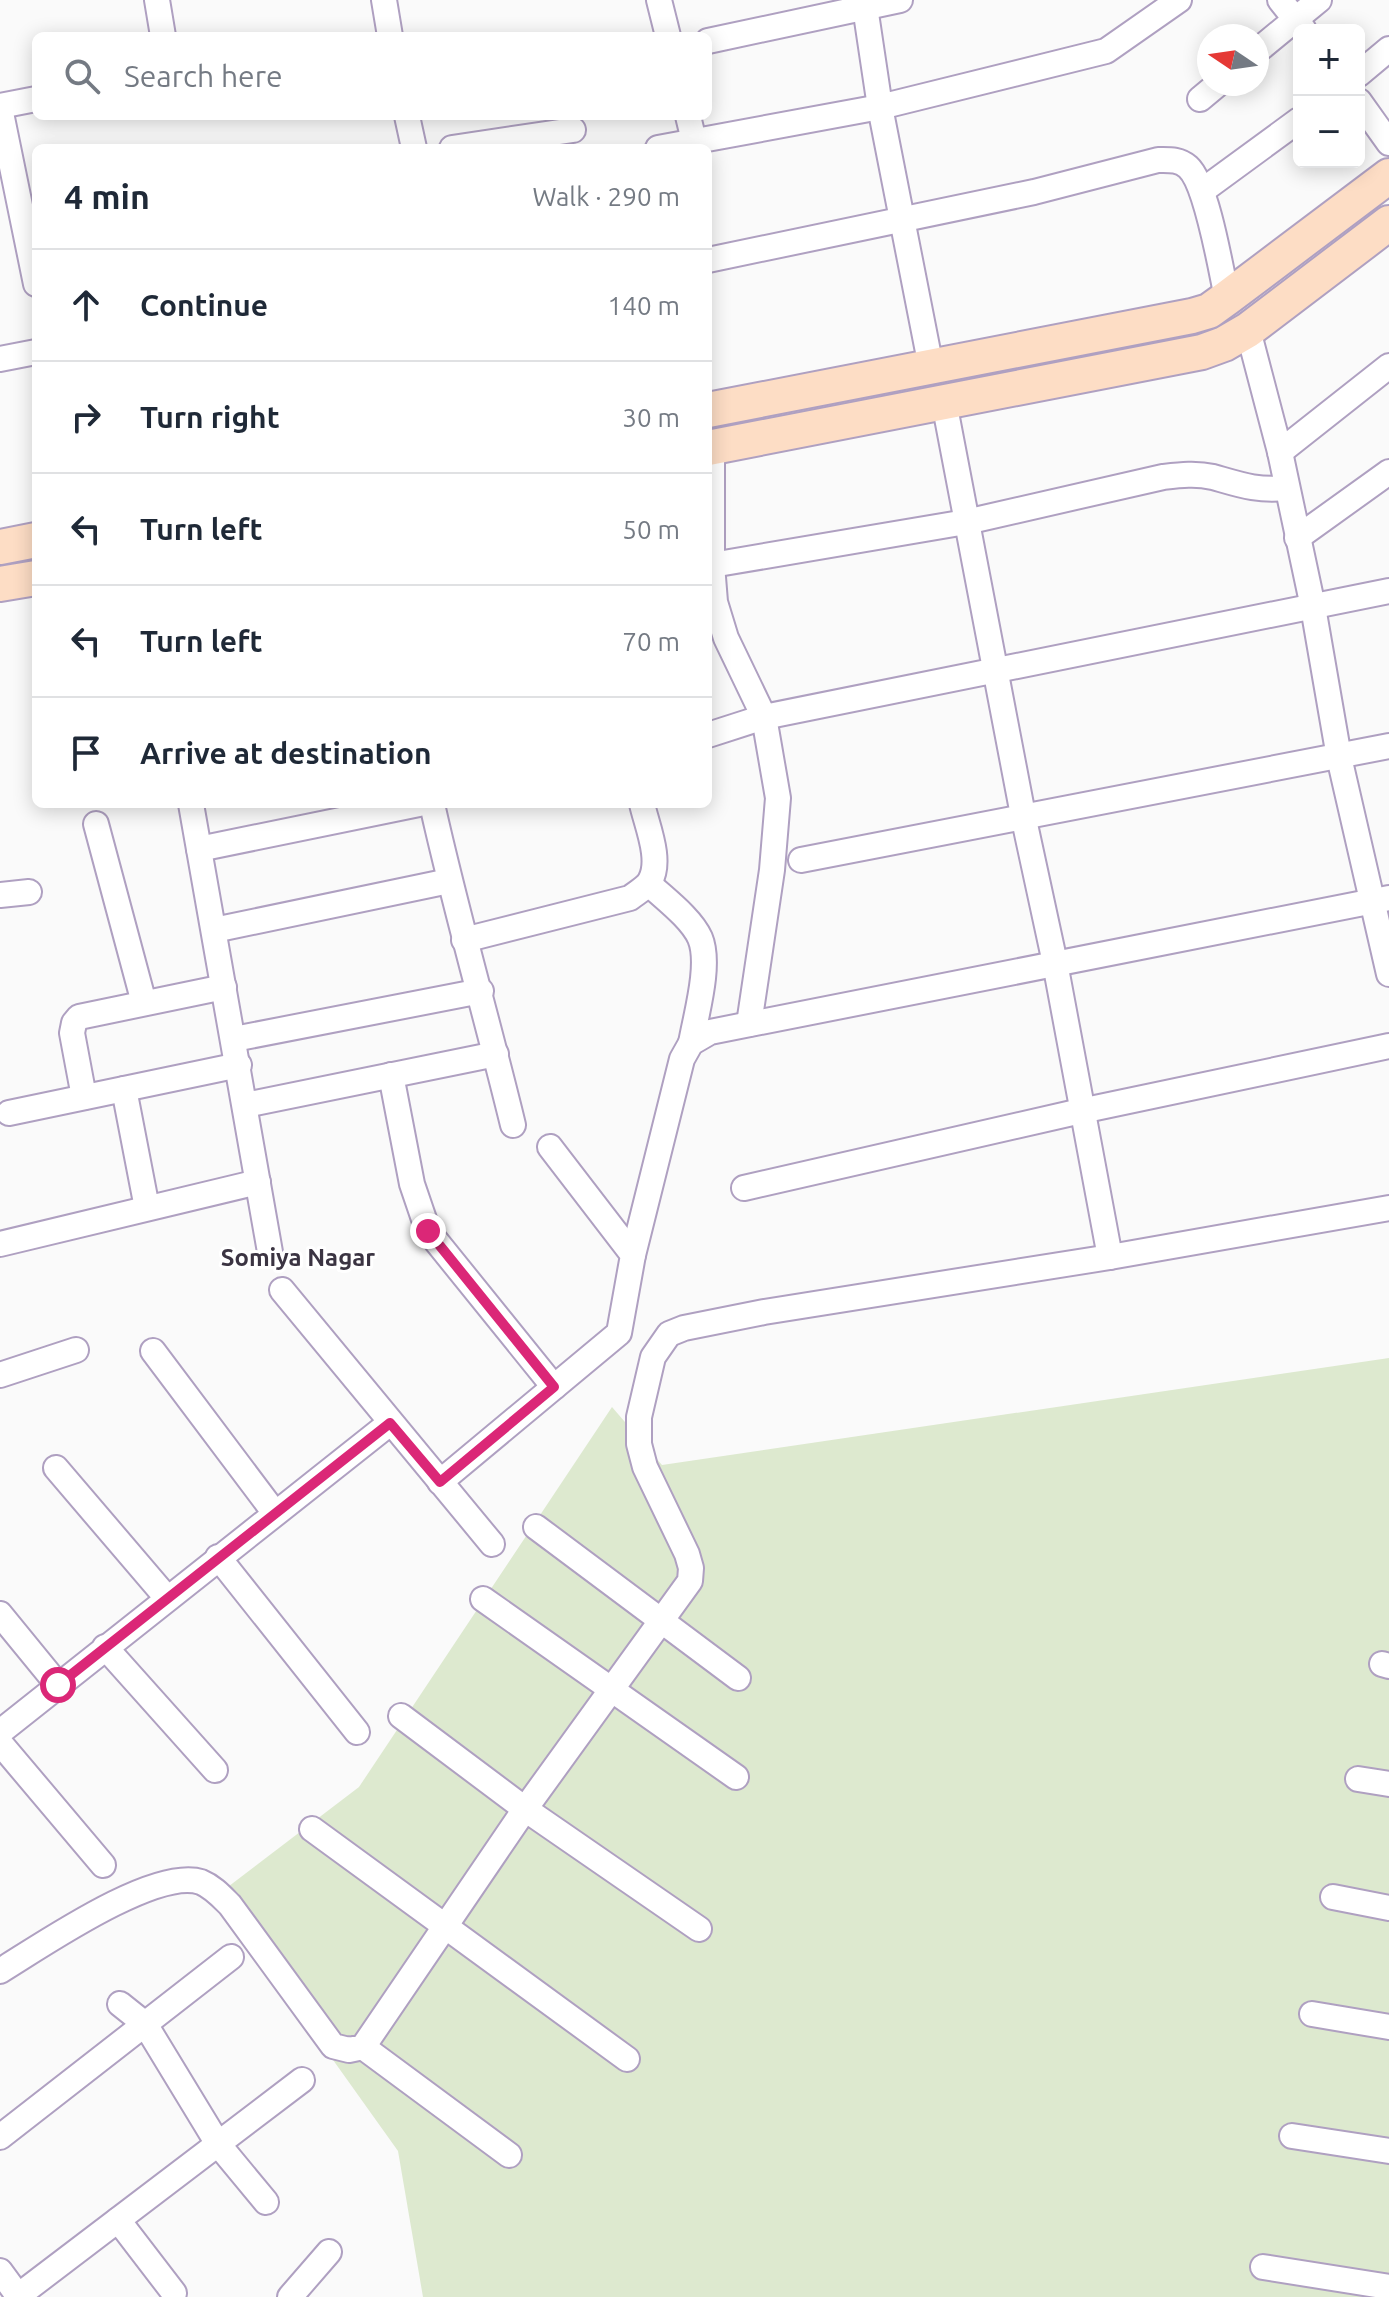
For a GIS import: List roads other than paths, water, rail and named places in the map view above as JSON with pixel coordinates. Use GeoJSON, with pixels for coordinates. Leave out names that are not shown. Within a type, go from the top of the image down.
{"type":"FeatureCollection","features":[{"type":"Feature","properties":{"kind":"main road"},"geometry":{"type":"LineString","coordinates":[[712,409],[1209,311],[1389,176]]}},
{"type":"Feature","properties":{"kind":"main road"},"geometry":{"type":"LineString","coordinates":[[712,447],[1202,352],[1248,330],[1389,223]]}},
{"type":"Feature","properties":{"kind":"main road"},"geometry":{"type":"LineString","coordinates":[[0,547],[32,541]]}},
{"type":"Feature","properties":{"kind":"main road"},"geometry":{"type":"LineString","coordinates":[[0,584],[32,579]]}},
{"type":"Feature","properties":{"kind":"street"},"geometry":{"type":"LineString","coordinates":[[157,0],[162,32]]}},
{"type":"Feature","properties":{"kind":"street"},"geometry":{"type":"LineString","coordinates":[[384,0],[389,32]]}},
{"type":"Feature","properties":{"kind":"street"},"geometry":{"type":"LineString","coordinates":[[659,0],[667,32]]}},
{"type":"Feature","properties":{"kind":"street"},"geometry":{"type":"LineString","coordinates":[[712,40],[865,4],[900,0]]}},
{"type":"Feature","properties":{"kind":"street"},"geometry":{"type":"LineString","coordinates":[[679,144],[880,107],[1106,51],[1179,0]]}},
{"type":"Feature","properties":{"kind":"street"},"geometry":{"type":"LineString","coordinates":[[1269,39],[1293,16],[1319,0]]}},
{"type":"Feature","properties":{"kind":"street"},"geometry":{"type":"LineString","coordinates":[[865,4],[880,107],[931,367]]}},
{"type":"Feature","properties":{"kind":"street"},"geometry":{"type":"LineString","coordinates":[[1365,69],[1389,49]]}},
{"type":"Feature","properties":{"kind":"street"},"geometry":{"type":"LineString","coordinates":[[32,100],[0,107],[20,226],[32,270]]}},
{"type":"Feature","properties":{"kind":"street"},"geometry":{"type":"LineString","coordinates":[[1365,109],[1389,143]]}},
{"type":"Feature","properties":{"kind":"street"},"geometry":{"type":"LineString","coordinates":[[408,120],[413,144]]}},
{"type":"Feature","properties":{"kind":"street"},"geometry":{"type":"LineString","coordinates":[[689,120],[694,141]]}},
{"type":"Feature","properties":{"kind":"street"},"geometry":{"type":"LineString","coordinates":[[1202,191],[1293,124]]}},
{"type":"Feature","properties":{"kind":"street"},"geometry":{"type":"LineString","coordinates":[[479,144],[573,130]]}},
{"type":"Feature","properties":{"kind":"street"},"geometry":{"type":"LineString","coordinates":[[712,259],[1034,192],[1158,160],[1176,160],[1189,168],[1202,191],[1227,298]]}},
{"type":"Feature","properties":{"kind":"street"},"geometry":{"type":"LineString","coordinates":[[1248,330],[1280,452],[1313,607],[1339,757],[1381,900],[1389,974]]}},
{"type":"Feature","properties":{"kind":"street"},"geometry":{"type":"LineString","coordinates":[[0,359],[32,353]]}},
{"type":"Feature","properties":{"kind":"street"},"geometry":{"type":"LineString","coordinates":[[1280,452],[1389,366]]}},
{"type":"Feature","properties":{"kind":"street"},"geometry":{"type":"LineString","coordinates":[[944,402],[1110,1257]]}},
{"type":"Feature","properties":{"kind":"street"},"geometry":{"type":"LineString","coordinates":[[1297,538],[1389,472]]}},
{"type":"Feature","properties":{"kind":"street"},"geometry":{"type":"LineString","coordinates":[[749,1024],[772,870],[778,798],[764,717],[726,638],[715,602],[712,565],[966,522],[1163,477],[1190,474],[1254,489],[1287,488]]}},
{"type":"Feature","properties":{"kind":"street"},"geometry":{"type":"LineString","coordinates":[[712,734],[764,717],[1389,591]]}},
{"type":"Feature","properties":{"kind":"street"},"geometry":{"type":"LineString","coordinates":[[801,860],[1389,746]]}},
{"type":"Feature","properties":{"kind":"street"},"geometry":{"type":"LineString","coordinates":[[192,808],[270,1252]]}},
{"type":"Feature","properties":{"kind":"street"},"geometry":{"type":"LineString","coordinates":[[199,849],[399,808]]}},
{"type":"Feature","properties":{"kind":"street"},"geometry":{"type":"LineString","coordinates":[[433,808],[513,1125]]}},
{"type":"Feature","properties":{"kind":"street"},"geometry":{"type":"LineString","coordinates":[[464,940],[630,898],[649,884],[654,869],[654,853],[643,808]]}},
{"type":"Feature","properties":{"kind":"street"},"geometry":{"type":"LineString","coordinates":[[96,824],[144,1003]]}},
{"type":"Feature","properties":{"kind":"street"},"geometry":{"type":"LineString","coordinates":[[214,930],[449,881]]}},
{"type":"Feature","properties":{"kind":"street"},"geometry":{"type":"LineString","coordinates":[[440,1482],[619,1333],[633,1255],[682,1059],[691,1043],[703,973],[703,949],[699,936],[649,884]]}},
{"type":"Feature","properties":{"kind":"street"},"geometry":{"type":"LineString","coordinates":[[0,895],[29,892]]}},
{"type":"Feature","properties":{"kind":"street"},"geometry":{"type":"LineString","coordinates":[[691,1043],[710,1032],[1381,900]]}},
{"type":"Feature","properties":{"kind":"street"},"geometry":{"type":"LineString","coordinates":[[84,1097],[72,1033],[79,1017],[224,987]]}},
{"type":"Feature","properties":{"kind":"street"},"geometry":{"type":"LineString","coordinates":[[234,1039],[481,991]]}},
{"type":"Feature","properties":{"kind":"street"},"geometry":{"type":"LineString","coordinates":[[744,1188],[1081,1111],[1389,1046]]}},
{"type":"Feature","properties":{"kind":"street"},"geometry":{"type":"LineString","coordinates":[[245,1105],[496,1054]]}},
{"type":"Feature","properties":{"kind":"street"},"geometry":{"type":"LineString","coordinates":[[9,1113],[239,1065]]}},
{"type":"Feature","properties":{"kind":"street"},"geometry":{"type":"LineString","coordinates":[[391,1075],[412,1184],[428,1231],[554,1387]]}},
{"type":"Feature","properties":{"kind":"street"},"geometry":{"type":"LineString","coordinates":[[124,1089],[147,1208]]}},
{"type":"Feature","properties":{"kind":"street"},"geometry":{"type":"LineString","coordinates":[[550,1147],[633,1255]]}},
{"type":"Feature","properties":{"kind":"street"},"geometry":{"type":"LineString","coordinates":[[0,1244],[258,1182]]}},
{"type":"Feature","properties":{"kind":"street"},"geometry":{"type":"LineString","coordinates":[[0,1971],[95,1914],[141,1891],[180,1880],[199,1881],[215,1889],[230,1905],[333,2046],[349,2050],[363,2047],[525,1809],[690,1581],[691,1568],[687,1554],[645,1467],[639,1444],[639,1417],[653,1357],[669,1334],[684,1328],[764,1312],[1110,1257],[1389,1208]]}},
{"type":"Feature","properties":{"kind":"street"},"geometry":{"type":"LineString","coordinates":[[282,1290],[492,1544]]}},
{"type":"Feature","properties":{"kind":"street"},"geometry":{"type":"LineString","coordinates":[[0,1375],[76,1350]]}},
{"type":"Feature","properties":{"kind":"street"},"geometry":{"type":"LineString","coordinates":[[153,1351],[274,1512]]}},
{"type":"Feature","properties":{"kind":"street"},"geometry":{"type":"LineString","coordinates":[[0,1732],[390,1423]]}},
{"type":"Feature","properties":{"kind":"street"},"geometry":{"type":"LineString","coordinates":[[56,1468],[167,1598]]}},
{"type":"Feature","properties":{"kind":"street"},"geometry":{"type":"LineString","coordinates":[[536,1527],[738,1678]]}},
{"type":"Feature","properties":{"kind":"street"},"geometry":{"type":"LineString","coordinates":[[218,1557],[357,1732]]}},
{"type":"Feature","properties":{"kind":"street"},"geometry":{"type":"LineString","coordinates":[[483,1599],[736,1777]]}},
{"type":"Feature","properties":{"kind":"street"},"geometry":{"type":"LineString","coordinates":[[0,1614],[58,1685]]}},
{"type":"Feature","properties":{"kind":"street"},"geometry":{"type":"LineString","coordinates":[[105,1647],[215,1770]]}},
{"type":"Feature","properties":{"kind":"street"},"geometry":{"type":"LineString","coordinates":[[401,1716],[525,1809],[699,1929]]}},
{"type":"Feature","properties":{"kind":"street"},"geometry":{"type":"LineString","coordinates":[[0,1743],[103,1865]]}},
{"type":"Feature","properties":{"kind":"street"},"geometry":{"type":"LineString","coordinates":[[1358,1779],[1389,1784]]}},
{"type":"Feature","properties":{"kind":"street"},"geometry":{"type":"LineString","coordinates":[[312,1829],[627,2059]]}},
{"type":"Feature","properties":{"kind":"street"},"geometry":{"type":"LineString","coordinates":[[1333,1897],[1389,1908]]}},
{"type":"Feature","properties":{"kind":"street"},"geometry":{"type":"LineString","coordinates":[[0,2137],[231,1957]]}},
{"type":"Feature","properties":{"kind":"street"},"geometry":{"type":"LineString","coordinates":[[120,2004],[145,2024],[218,2144],[266,2202]]}},
{"type":"Feature","properties":{"kind":"street"},"geometry":{"type":"LineString","coordinates":[[1312,2014],[1389,2027]]}},
{"type":"Feature","properties":{"kind":"street"},"geometry":{"type":"LineString","coordinates":[[363,2047],[509,2155]]}},
{"type":"Feature","properties":{"kind":"street"},"geometry":{"type":"LineString","coordinates":[[10,2290],[118,2220],[302,2080]]}},
{"type":"Feature","properties":{"kind":"street"},"geometry":{"type":"LineString","coordinates":[[1292,2136],[1389,2151]]}},
{"type":"Feature","properties":{"kind":"street"},"geometry":{"type":"LineString","coordinates":[[118,2220],[174,2293]]}},
{"type":"Feature","properties":{"kind":"street"},"geometry":{"type":"LineString","coordinates":[[290,2297],[329,2252]]}},
{"type":"Feature","properties":{"kind":"street"},"geometry":{"type":"LineString","coordinates":[[1263,2267],[1389,2287]]}},
{"type":"Feature","properties":{"kind":"district","name":"Somiya Nagar"},"geometry":{"type":"Point","coordinates":[298,1257]}}]}
